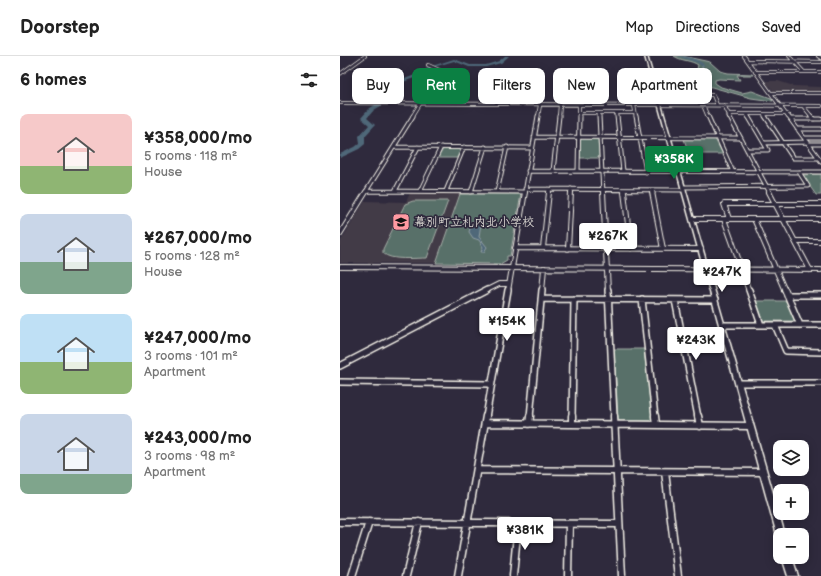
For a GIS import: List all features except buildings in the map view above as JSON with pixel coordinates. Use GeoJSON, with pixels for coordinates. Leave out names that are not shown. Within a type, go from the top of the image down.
{"type":"FeatureCollection","features":[{"type":"Feature","properties":{"kind":"street"},"geometry":{"type":"LineString","coordinates":[[340,74],[365,56]]}},
{"type":"Feature","properties":{"kind":"street"},"geometry":{"type":"LineString","coordinates":[[646,56],[649,68]]}},
{"type":"Feature","properties":{"kind":"street"},"geometry":{"type":"LineString","coordinates":[[744,56],[820,159]]}},
{"type":"Feature","properties":{"kind":"street"},"geometry":{"type":"LineString","coordinates":[[789,56],[804,72]]}},
{"type":"Feature","properties":{"kind":"street"},"geometry":{"type":"LineString","coordinates":[[748,62],[821,62]]}},
{"type":"Feature","properties":{"kind":"street"},"geometry":{"type":"LineString","coordinates":[[764,62],[772,72]]}},
{"type":"Feature","properties":{"kind":"street"},"geometry":{"type":"LineString","coordinates":[[779,62],[788,72]]}},
{"type":"Feature","properties":{"kind":"street"},"geometry":{"type":"LineString","coordinates":[[810,62],[820,72]]}},
{"type":"Feature","properties":{"kind":"street"},"geometry":{"type":"LineString","coordinates":[[428,65],[435,68]]}},
{"type":"Feature","properties":{"kind":"street"},"geometry":{"type":"LineString","coordinates":[[756,72],[820,72]]}},
{"type":"Feature","properties":{"kind":"street"},"geometry":{"type":"LineString","coordinates":[[771,93],[821,93]]}},
{"type":"Feature","properties":{"kind":"street"},"geometry":{"type":"LineString","coordinates":[[712,95],[717,105]]}},
{"type":"Feature","properties":{"kind":"street"},"geometry":{"type":"LineString","coordinates":[[340,103],[412,103]]}},
{"type":"Feature","properties":{"kind":"street"},"geometry":{"type":"LineString","coordinates":[[340,234],[420,104]]}},
{"type":"Feature","properties":{"kind":"street"},"geometry":{"type":"LineString","coordinates":[[470,104],[821,106]]}},
{"type":"Feature","properties":{"kind":"street"},"geometry":{"type":"LineString","coordinates":[[458,576],[540,105]]}},
{"type":"Feature","properties":{"kind":"street"},"geometry":{"type":"LineString","coordinates":[[553,171],[560,105]]}},
{"type":"Feature","properties":{"kind":"street"},"geometry":{"type":"LineString","coordinates":[[578,172],[579,105]]}},
{"type":"Feature","properties":{"kind":"street"},"geometry":{"type":"LineString","coordinates":[[634,105],[646,172]]}},
{"type":"Feature","properties":{"kind":"street"},"geometry":{"type":"LineString","coordinates":[[660,105],[779,528]]}},
{"type":"Feature","properties":{"kind":"street"},"geometry":{"type":"LineString","coordinates":[[703,105],[732,172]]}},
{"type":"Feature","properties":{"kind":"street"},"geometry":{"type":"LineString","coordinates":[[724,105],[810,270]]}},
{"type":"Feature","properties":{"kind":"street"},"geometry":{"type":"LineString","coordinates":[[803,106],[814,119]]}},
{"type":"Feature","properties":{"kind":"street"},"geometry":{"type":"LineString","coordinates":[[579,113],[635,113]]}},
{"type":"Feature","properties":{"kind":"street"},"geometry":{"type":"LineString","coordinates":[[599,113],[622,576]]}},
{"type":"Feature","properties":{"kind":"street"},"geometry":{"type":"LineString","coordinates":[[617,113],[624,172]]}},
{"type":"Feature","properties":{"kind":"street"},"geometry":{"type":"LineString","coordinates":[[729,114],[786,114]]}},
{"type":"Feature","properties":{"kind":"street"},"geometry":{"type":"LineString","coordinates":[[747,114],[768,150],[748,150]]}},
{"type":"Feature","properties":{"kind":"street"},"geometry":{"type":"LineString","coordinates":[[764,114],[793,158],[820,159]]}},
{"type":"Feature","properties":{"kind":"street"},"geometry":{"type":"LineString","coordinates":[[791,119],[821,119]]}},
{"type":"Feature","properties":{"kind":"street"},"geometry":{"type":"LineString","coordinates":[[798,129],[821,129]]}},
{"type":"Feature","properties":{"kind":"street"},"geometry":{"type":"LineString","coordinates":[[534,137],[741,138]]}},
{"type":"Feature","properties":{"kind":"street"},"geometry":{"type":"LineString","coordinates":[[805,138],[821,138]]}},
{"type":"Feature","properties":{"kind":"street"},"geometry":{"type":"LineString","coordinates":[[764,142],[821,144]]}},
{"type":"Feature","properties":{"kind":"street"},"geometry":{"type":"LineString","coordinates":[[394,147],[532,148]]}},
{"type":"Feature","properties":{"kind":"street"},"geometry":{"type":"LineString","coordinates":[[395,191],[418,147]]}},
{"type":"Feature","properties":{"kind":"street"},"geometry":{"type":"LineString","coordinates":[[420,191],[441,147]]}},
{"type":"Feature","properties":{"kind":"street"},"geometry":{"type":"LineString","coordinates":[[446,192],[464,147]]}},
{"type":"Feature","properties":{"kind":"street"},"geometry":{"type":"LineString","coordinates":[[471,192],[485,147]]}},
{"type":"Feature","properties":{"kind":"street"},"geometry":{"type":"LineString","coordinates":[[497,192],[507,148]]}},
{"type":"Feature","properties":{"kind":"street"},"geometry":{"type":"LineString","coordinates":[[528,171],[821,172]]}},
{"type":"Feature","properties":{"kind":"street"},"geometry":{"type":"LineString","coordinates":[[367,191],[497,192],[549,189],[652,190],[683,188],[808,186],[799,172]]}},
{"type":"Feature","properties":{"kind":"street"},"geometry":{"type":"LineString","coordinates":[[543,248],[549,189]]}},
{"type":"Feature","properties":{"kind":"street"},"geometry":{"type":"LineString","coordinates":[[568,248],[571,189]]}},
{"type":"Feature","properties":{"kind":"street"},"geometry":{"type":"LineString","coordinates":[[624,190],[631,249]]}},
{"type":"Feature","properties":{"kind":"street"},"geometry":{"type":"LineString","coordinates":[[652,190],[663,249]]}},
{"type":"Feature","properties":{"kind":"street"},"geometry":{"type":"LineString","coordinates":[[729,219],[724,204],[821,204]]}},
{"type":"Feature","properties":{"kind":"street"},"geometry":{"type":"LineString","coordinates":[[692,219],[821,219]]}},
{"type":"Feature","properties":{"kind":"street"},"geometry":{"type":"LineString","coordinates":[[724,219],[760,325]]}},
{"type":"Feature","properties":{"kind":"street"},"geometry":{"type":"LineString","coordinates":[[754,219],[800,325]]}},
{"type":"Feature","properties":{"kind":"street"},"geometry":{"type":"LineString","coordinates":[[795,241],[821,241]]}},
{"type":"Feature","properties":{"kind":"street"},"geometry":{"type":"LineString","coordinates":[[515,248],[701,249]]}},
{"type":"Feature","properties":{"kind":"street"},"geometry":{"type":"LineString","coordinates":[[340,267],[821,270]]}},
{"type":"Feature","properties":{"kind":"street"},"geometry":{"type":"LineString","coordinates":[[529,424],[544,268]]}},
{"type":"Feature","properties":{"kind":"street"},"geometry":{"type":"LineString","coordinates":[[340,366],[498,284],[508,284]]}},
{"type":"Feature","properties":{"kind":"street"},"geometry":{"type":"LineString","coordinates":[[787,295],[821,295]]}},
{"type":"Feature","properties":{"kind":"street"},"geometry":{"type":"LineString","coordinates":[[541,299],[715,300]]}},
{"type":"Feature","properties":{"kind":"street"},"geometry":{"type":"LineString","coordinates":[[572,424],[574,299]]}},
{"type":"Feature","properties":{"kind":"street"},"geometry":{"type":"LineString","coordinates":[[642,299],[656,425]]}},
{"type":"Feature","properties":{"kind":"street"},"geometry":{"type":"LineString","coordinates":[[675,300],[700,426]]}},
{"type":"Feature","properties":{"kind":"street"},"geometry":{"type":"LineString","coordinates":[[722,324],[821,325]]}},
{"type":"Feature","properties":{"kind":"street"},"geometry":{"type":"LineString","coordinates":[[775,325],[786,351],[821,352]]}},
{"type":"Feature","properties":{"kind":"street"},"geometry":{"type":"LineString","coordinates":[[340,382],[491,384]]}},
{"type":"Feature","properties":{"kind":"street"},"geometry":{"type":"LineString","coordinates":[[738,383],[821,383]]}},
{"type":"Feature","properties":{"kind":"street"},"geometry":{"type":"LineString","coordinates":[[485,423],[750,426]]}},
{"type":"Feature","properties":{"kind":"street"},"geometry":{"type":"LineString","coordinates":[[476,470],[763,472]]}},
{"type":"Feature","properties":{"kind":"street"},"geometry":{"type":"LineString","coordinates":[[665,472],[678,576]]}},
{"type":"Feature","properties":{"kind":"street"},"geometry":{"type":"LineString","coordinates":[[340,522],[620,524]]}},
{"type":"Feature","properties":{"kind":"street"},"geometry":{"type":"LineString","coordinates":[[352,576],[369,522]]}},
{"type":"Feature","properties":{"kind":"street"},"geometry":{"type":"LineString","coordinates":[[406,576],[419,522]]}},
{"type":"Feature","properties":{"kind":"street"},"geometry":{"type":"LineString","coordinates":[[513,576],[518,524]]}},
{"type":"Feature","properties":{"kind":"street"},"geometry":{"type":"LineString","coordinates":[[568,576],[569,524]]}},
{"type":"Feature","properties":{"kind":"street"},"geometry":{"type":"LineString","coordinates":[[789,564],[793,576]]}},
{"type":"Feature","properties":{"kind":"shaded area"},"geometry":{"type":"Polygon","coordinates":[[[765,81],[778,81],[794,86],[821,87],[821,92],[774,92],[765,81]]]}},
{"type":"Feature","properties":{"kind":"shaded area","name":"幕別町立札内北小学校"},"geometry":{"type":"Polygon","coordinates":[[[410,193],[460,194],[436,263],[340,263],[340,242],[365,201],[406,202],[410,193]]]}},
{"type":"Feature","properties":{"kind":"green space"},"geometry":{"type":"Polygon","coordinates":[[[674,56],[682,56],[710,62],[720,71],[728,73],[752,74],[753,75],[737,75],[740,80],[719,79],[715,80],[715,83],[721,87],[742,93],[752,91],[771,98],[773,101],[751,98],[712,87],[712,68],[697,68],[698,65],[674,56]]]}},
{"type":"Feature","properties":{"kind":"green space"},"geometry":{"type":"Polygon","coordinates":[[[580,139],[598,139],[599,158],[580,158],[580,139]]]}},
{"type":"Feature","properties":{"kind":"green space"},"geometry":{"type":"Polygon","coordinates":[[[684,139],[715,139],[723,154],[689,154],[684,139]]]}},
{"type":"Feature","properties":{"kind":"green space"},"geometry":{"type":"Polygon","coordinates":[[[443,149],[461,149],[457,158],[438,158],[443,149]]]}},
{"type":"Feature","properties":{"kind":"green space"},"geometry":{"type":"Polygon","coordinates":[[[821,174],[821,195],[816,195],[802,175],[821,174]]]}},
{"type":"Feature","properties":{"kind":"green space"},"geometry":{"type":"Polygon","coordinates":[[[460,194],[521,194],[510,256],[507,256],[507,260],[500,264],[436,263],[460,194]]]}},
{"type":"Feature","properties":{"kind":"green space"},"geometry":{"type":"Polygon","coordinates":[[[413,201],[448,201],[427,258],[386,256],[383,253],[383,249],[405,204],[413,201]]]}},
{"type":"Feature","properties":{"kind":"green space"},"geometry":{"type":"Polygon","coordinates":[[[756,301],[787,301],[795,319],[793,321],[765,321],[763,320],[756,301]]]}},
{"type":"Feature","properties":{"kind":"green space"},"geometry":{"type":"Polygon","coordinates":[[[614,349],[644,349],[652,418],[650,421],[620,421],[618,419],[614,349]]]}},
{"type":"Feature","properties":{"kind":"water"},"geometry":{"type":"Polygon","coordinates":[[[472,221],[481,223],[479,237],[487,247],[484,252],[481,252],[483,247],[479,240],[473,238],[469,232],[472,221]]]}},
{"type":"Feature","properties":{"kind":"waterway"},"geometry":{"type":"LineString","coordinates":[[434,66],[454,60],[469,66],[486,66],[500,62],[507,56]]}},
{"type":"Feature","properties":{"kind":"waterway"},"geometry":{"type":"LineString","coordinates":[[679,56],[699,62],[703,65]]}},
{"type":"Feature","properties":{"kind":"waterway"},"geometry":{"type":"LineString","coordinates":[[340,156],[357,148],[363,143],[362,136],[372,125],[364,118],[372,109],[394,96],[395,88],[400,83],[412,78]]}},
{"type":"Feature","properties":{"kind":"place","name":"幕別町立札内北小学校"},"geometry":{"type":"Point","coordinates":[401,222]}}]}
